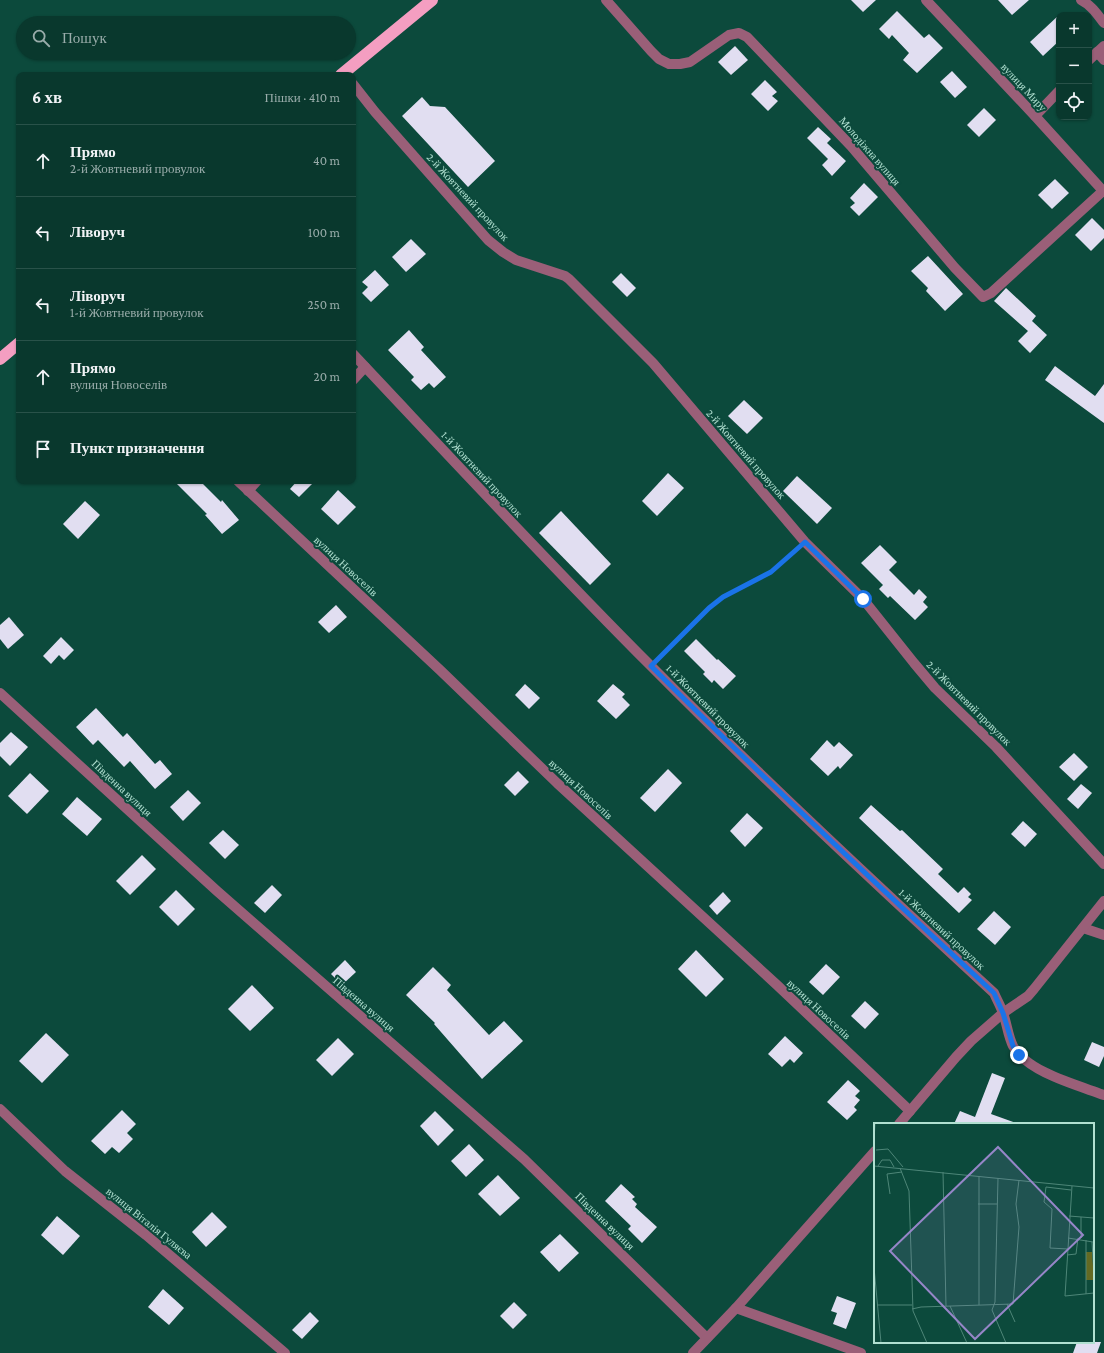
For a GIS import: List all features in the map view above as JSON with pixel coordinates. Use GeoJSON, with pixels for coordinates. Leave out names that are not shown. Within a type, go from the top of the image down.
{"type":"FeatureCollection","features":[{"type":"Feature","properties":{"kind":"highway"},"geometry":{"type":"LineString","coordinates":[[346,72],[432,0]]}},
{"type":"Feature","properties":{"kind":"highway"},"geometry":{"type":"LineString","coordinates":[[0,358],[16,345]]}},
{"type":"Feature","properties":{"kind":"street","name":"Молодіжна вулиця"},"geometry":{"type":"LineString","coordinates":[[606,0],[651,51],[659,59],[669,64],[690,62],[729,35],[739,32],[747,37],[851,146],[955,268],[983,297],[991,293],[1103,191]]}},
{"type":"Feature","properties":{"kind":"street","name":"вулиця Миру"},"geometry":{"type":"LineString","coordinates":[[926,0],[1103,191]]}},
{"type":"Feature","properties":{"kind":"street"},"geometry":{"type":"LineString","coordinates":[[1081,0],[1087,3],[1094,10],[1104,23]]}},
{"type":"Feature","properties":{"kind":"street"},"geometry":{"type":"LineString","coordinates":[[1092,58],[1102,53]]}},
{"type":"Feature","properties":{"kind":"street","name":"2-й Жовтневий провулок"},"geometry":{"type":"LineString","coordinates":[[356,88],[375,112],[488,240],[516,260],[565,276],[653,363],[805,542],[863,599],[935,688],[996,747],[1104,864]]}},
{"type":"Feature","properties":{"kind":"street"},"geometry":{"type":"LineString","coordinates":[[1035,116],[1056,94]]}},
{"type":"Feature","properties":{"kind":"street","name":"1-й Жовтневий провулок"},"geometry":{"type":"LineString","coordinates":[[356,357],[541,553],[651,666],[862,871],[994,993],[1003,1013]]}},
{"type":"Feature","properties":{"kind":"street"},"geometry":{"type":"LineString","coordinates":[[356,377],[365,367]]}},
{"type":"Feature","properties":{"kind":"street","name":"вулиця Новоселів"},"geometry":{"type":"LineString","coordinates":[[241,484],[440,670],[557,783],[766,975],[910,1112]]}},
{"type":"Feature","properties":{"kind":"street"},"geometry":{"type":"LineString","coordinates":[[248,491],[254,484]]}},
{"type":"Feature","properties":{"kind":"street","name":"Південна вулиця"},"geometry":{"type":"LineString","coordinates":[[0,693],[217,891],[524,1159],[707,1338]]}},
{"type":"Feature","properties":{"kind":"street"},"geometry":{"type":"LineString","coordinates":[[900,1123],[971,1041],[1003,1013],[1028,996],[1104,901]]}},
{"type":"Feature","properties":{"kind":"street"},"geometry":{"type":"LineString","coordinates":[[1083,928],[1104,935]]}},
{"type":"Feature","properties":{"kind":"street"},"geometry":{"type":"LineString","coordinates":[[1003,1013],[1013,1046],[1019,1055],[1028,1063],[1042,1071],[1104,1095]]}},
{"type":"Feature","properties":{"kind":"street","name":"вулиця Віталія Гуляєва"},"geometry":{"type":"LineString","coordinates":[[0,1109],[65,1170],[146,1235],[285,1353]]}},
{"type":"Feature","properties":{"kind":"street"},"geometry":{"type":"LineString","coordinates":[[693,1353],[736,1308],[874,1152]]}},
{"type":"Feature","properties":{"kind":"street"},"geometry":{"type":"LineString","coordinates":[[736,1308],[861,1353]]}},
{"type":"Feature","properties":{"kind":"path"},"geometry":{"type":"LineString","coordinates":[[651,666],[709,608],[723,597],[771,572],[805,542]]}},
{"type":"Feature","properties":{"kind":"building"},"geometry":{"type":"Polygon","coordinates":[[[851,0],[876,0],[863,12],[851,0]]]}},
{"type":"Feature","properties":{"kind":"building"},"geometry":{"type":"Polygon","coordinates":[[[998,0],[1029,0],[1012,15],[998,0]]]}},
{"type":"Feature","properties":{"kind":"building"},"geometry":{"type":"Polygon","coordinates":[[[897,11],[924,38],[929,34],[943,48],[917,73],[903,60],[909,53],[892,35],[889,39],[879,29],[897,11]]]}},
{"type":"Feature","properties":{"kind":"building"},"geometry":{"type":"Polygon","coordinates":[[[1056,18],[1056,44],[1043,56],[1030,42],[1056,18]]]}},
{"type":"Feature","properties":{"kind":"building"},"geometry":{"type":"Polygon","coordinates":[[[735,46],[748,60],[731,75],[718,62],[735,46]]]}},
{"type":"Feature","properties":{"kind":"building"},"geometry":{"type":"Polygon","coordinates":[[[952,71],[967,87],[955,98],[940,82],[952,71]]]}},
{"type":"Feature","properties":{"kind":"building"},"geometry":{"type":"Polygon","coordinates":[[[765,80],[777,92],[772,96],[778,101],[768,111],[751,94],[765,80]]]}},
{"type":"Feature","properties":{"kind":"building"},"geometry":{"type":"Polygon","coordinates":[[[422,97],[430,106],[445,107],[495,161],[468,187],[402,116],[422,97]]]}},
{"type":"Feature","properties":{"kind":"building"},"geometry":{"type":"Polygon","coordinates":[[[984,108],[996,120],[979,137],[967,125],[984,108]]]}},
{"type":"Feature","properties":{"kind":"building"},"geometry":{"type":"Polygon","coordinates":[[[818,127],[831,139],[827,143],[846,161],[832,176],[822,165],[828,159],[807,138],[818,127]]]}},
{"type":"Feature","properties":{"kind":"building"},"geometry":{"type":"Polygon","coordinates":[[[1055,179],[1069,193],[1052,209],[1038,195],[1055,179]]]}},
{"type":"Feature","properties":{"kind":"building"},"geometry":{"type":"Polygon","coordinates":[[[864,183],[878,197],[859,216],[850,207],[855,203],[850,198],[864,183]]]}},
{"type":"Feature","properties":{"kind":"building"},"geometry":{"type":"Polygon","coordinates":[[[1092,218],[1104,230],[1104,238],[1091,251],[1075,235],[1092,218]]]}},
{"type":"Feature","properties":{"kind":"building"},"geometry":{"type":"Polygon","coordinates":[[[411,239],[426,254],[406,272],[392,257],[411,239]]]}},
{"type":"Feature","properties":{"kind":"building"},"geometry":{"type":"Polygon","coordinates":[[[928,256],[963,294],[945,311],[926,291],[928,288],[911,271],[928,256]]]}},
{"type":"Feature","properties":{"kind":"building"},"geometry":{"type":"Polygon","coordinates":[[[375,270],[389,285],[371,302],[362,293],[368,287],[362,282],[375,270]]]}},
{"type":"Feature","properties":{"kind":"building"},"geometry":{"type":"Polygon","coordinates":[[[621,273],[636,288],[627,297],[612,282],[621,273]]]}},
{"type":"Feature","properties":{"kind":"building"},"geometry":{"type":"Polygon","coordinates":[[[1006,288],[1036,316],[1032,321],[1047,335],[1030,353],[1018,341],[1028,331],[994,301],[1006,288]]]}},
{"type":"Feature","properties":{"kind":"building"},"geometry":{"type":"Polygon","coordinates":[[[409,330],[424,347],[421,350],[446,377],[434,388],[429,383],[421,390],[411,380],[414,377],[388,350],[409,330]]]}},
{"type":"Feature","properties":{"kind":"building"},"geometry":{"type":"Polygon","coordinates":[[[1055,366],[1095,396],[1104,384],[1104,423],[1045,380],[1055,366]]]}},
{"type":"Feature","properties":{"kind":"building"},"geometry":{"type":"Polygon","coordinates":[[[744,400],[763,418],[747,434],[728,416],[744,400]]]}},
{"type":"Feature","properties":{"kind":"building"},"geometry":{"type":"Polygon","coordinates":[[[668,473],[684,488],[657,516],[642,501],[668,473]]]}},
{"type":"Feature","properties":{"kind":"building"},"geometry":{"type":"Polygon","coordinates":[[[797,476],[832,508],[817,524],[783,491],[797,476]]]}},
{"type":"Feature","properties":{"kind":"building"},"geometry":{"type":"Polygon","coordinates":[[[177,484],[203,484],[221,502],[222,500],[239,520],[222,534],[205,515],[207,514],[177,484]]]}},
{"type":"Feature","properties":{"kind":"building"},"geometry":{"type":"Polygon","coordinates":[[[294,484],[312,484],[299,497],[290,489],[294,484]]]}},
{"type":"Feature","properties":{"kind":"building"},"geometry":{"type":"Polygon","coordinates":[[[338,490],[356,507],[338,525],[321,509],[338,490]]]}},
{"type":"Feature","properties":{"kind":"building"},"geometry":{"type":"Polygon","coordinates":[[[85,501],[100,515],[78,539],[63,524],[85,501]]]}},
{"type":"Feature","properties":{"kind":"building"},"geometry":{"type":"Polygon","coordinates":[[[561,511],[611,564],[590,585],[539,533],[561,511]]]}},
{"type":"Feature","properties":{"kind":"building"},"geometry":{"type":"Polygon","coordinates":[[[880,545],[897,562],[889,570],[914,595],[919,589],[927,597],[923,602],[928,607],[915,620],[890,596],[888,598],[879,589],[883,585],[861,563],[880,545]]]}},
{"type":"Feature","properties":{"kind":"building"},"geometry":{"type":"Polygon","coordinates":[[[336,605],[347,617],[329,633],[318,622],[336,605]]]}},
{"type":"Feature","properties":{"kind":"building"},"geometry":{"type":"Polygon","coordinates":[[[9,617],[24,635],[8,649],[0,639],[0,625],[9,617]]]}},
{"type":"Feature","properties":{"kind":"building"},"geometry":{"type":"Polygon","coordinates":[[[61,637],[74,650],[64,660],[59,655],[51,664],[43,656],[61,637]]]}},
{"type":"Feature","properties":{"kind":"building"},"geometry":{"type":"Polygon","coordinates":[[[696,639],[736,676],[723,689],[714,680],[712,683],[703,674],[705,672],[684,651],[696,639]]]}},
{"type":"Feature","properties":{"kind":"building"},"geometry":{"type":"Polygon","coordinates":[[[525,684],[540,698],[529,709],[515,695],[525,684]]]}},
{"type":"Feature","properties":{"kind":"building"},"geometry":{"type":"Polygon","coordinates":[[[613,684],[625,694],[622,697],[630,705],[616,719],[597,701],[613,684]]]}},
{"type":"Feature","properties":{"kind":"building"},"geometry":{"type":"Polygon","coordinates":[[[96,708],[123,737],[127,733],[155,764],[160,760],[172,774],[155,789],[130,761],[124,767],[98,740],[93,745],[76,727],[96,708]]]}},
{"type":"Feature","properties":{"kind":"building"},"geometry":{"type":"Polygon","coordinates":[[[11,732],[28,747],[10,766],[0,756],[0,743],[11,732]]]}},
{"type":"Feature","properties":{"kind":"building"},"geometry":{"type":"Polygon","coordinates":[[[827,740],[834,747],[839,742],[853,755],[840,769],[838,766],[828,776],[810,759],[827,740]]]}},
{"type":"Feature","properties":{"kind":"building"},"geometry":{"type":"Polygon","coordinates":[[[1074,753],[1088,767],[1074,781],[1059,767],[1074,753]]]}},
{"type":"Feature","properties":{"kind":"building"},"geometry":{"type":"Polygon","coordinates":[[[668,769],[682,783],[655,812],[640,798],[668,769]]]}},
{"type":"Feature","properties":{"kind":"building"},"geometry":{"type":"Polygon","coordinates":[[[518,771],[529,782],[515,796],[504,785],[518,771]]]}},
{"type":"Feature","properties":{"kind":"building"},"geometry":{"type":"Polygon","coordinates":[[[30,773],[49,791],[27,814],[8,796],[30,773]]]}},
{"type":"Feature","properties":{"kind":"building"},"geometry":{"type":"Polygon","coordinates":[[[1081,784],[1092,793],[1078,809],[1067,799],[1081,784]]]}},
{"type":"Feature","properties":{"kind":"building"},"geometry":{"type":"Polygon","coordinates":[[[188,790],[201,803],[183,821],[170,807],[188,790]]]}},
{"type":"Feature","properties":{"kind":"building"},"geometry":{"type":"Polygon","coordinates":[[[77,797],[102,819],[87,836],[62,814],[77,797]]]}},
{"type":"Feature","properties":{"kind":"building"},"geometry":{"type":"Polygon","coordinates":[[[871,805],[900,831],[902,830],[943,869],[938,874],[958,893],[964,887],[971,894],[968,897],[972,900],[959,913],[859,818],[871,805]]]}},
{"type":"Feature","properties":{"kind":"building"},"geometry":{"type":"Polygon","coordinates":[[[747,813],[763,828],[745,847],[730,831],[747,813]]]}},
{"type":"Feature","properties":{"kind":"building"},"geometry":{"type":"Polygon","coordinates":[[[1023,821],[1037,834],[1025,847],[1011,834],[1023,821]]]}},
{"type":"Feature","properties":{"kind":"building"},"geometry":{"type":"Polygon","coordinates":[[[223,830],[239,845],[225,859],[209,843],[223,830]]]}},
{"type":"Feature","properties":{"kind":"building"},"geometry":{"type":"Polygon","coordinates":[[[142,855],[156,869],[130,895],[116,881],[142,855]]]}},
{"type":"Feature","properties":{"kind":"building"},"geometry":{"type":"Polygon","coordinates":[[[272,885],[282,895],[265,913],[254,903],[272,885]]]}},
{"type":"Feature","properties":{"kind":"building"},"geometry":{"type":"Polygon","coordinates":[[[176,890],[195,909],[178,926],[159,907],[176,890]]]}},
{"type":"Feature","properties":{"kind":"building"},"geometry":{"type":"Polygon","coordinates":[[[723,892],[731,901],[717,915],[709,906],[723,892]]]}},
{"type":"Feature","properties":{"kind":"building"},"geometry":{"type":"Polygon","coordinates":[[[994,911],[1011,927],[995,945],[977,929],[994,911]]]}},
{"type":"Feature","properties":{"kind":"building"},"geometry":{"type":"Polygon","coordinates":[[[696,950],[724,979],[706,997],[678,969],[696,950]]]}},
{"type":"Feature","properties":{"kind":"building"},"geometry":{"type":"Polygon","coordinates":[[[345,960],[356,972],[342,985],[331,974],[345,960]]]}},
{"type":"Feature","properties":{"kind":"building"},"geometry":{"type":"Polygon","coordinates":[[[826,964],[840,977],[823,995],[809,982],[826,964]]]}},
{"type":"Feature","properties":{"kind":"building"},"geometry":{"type":"Polygon","coordinates":[[[433,967],[451,985],[447,990],[489,1035],[504,1021],[523,1041],[482,1079],[434,1024],[435,1023],[406,995],[433,967]]]}},
{"type":"Feature","properties":{"kind":"building"},"geometry":{"type":"Polygon","coordinates":[[[252,985],[274,1008],[250,1031],[228,1009],[252,985]]]}},
{"type":"Feature","properties":{"kind":"building"},"geometry":{"type":"Polygon","coordinates":[[[865,1001],[879,1014],[865,1029],[851,1016],[865,1001]]]}},
{"type":"Feature","properties":{"kind":"building"},"geometry":{"type":"Polygon","coordinates":[[[46,1033],[69,1055],[42,1083],[19,1061],[46,1033]]]}},
{"type":"Feature","properties":{"kind":"building"},"geometry":{"type":"Polygon","coordinates":[[[785,1036],[803,1053],[794,1063],[790,1059],[782,1067],[768,1054],[785,1036]]]}},
{"type":"Feature","properties":{"kind":"building"},"geometry":{"type":"Polygon","coordinates":[[[338,1038],[354,1054],[332,1076],[316,1060],[338,1038]]]}},
{"type":"Feature","properties":{"kind":"building"},"geometry":{"type":"Polygon","coordinates":[[[1092,1042],[1104,1047],[1104,1056],[1099,1067],[1084,1060],[1092,1042]]]}},
{"type":"Feature","properties":{"kind":"building"},"geometry":{"type":"Polygon","coordinates":[[[992,1073],[1005,1078],[991,1114],[1016,1123],[954,1123],[960,1111],[975,1117],[992,1073]]]}},
{"type":"Feature","properties":{"kind":"building"},"geometry":{"type":"Polygon","coordinates":[[[848,1080],[860,1091],[855,1096],[860,1100],[854,1107],[857,1110],[847,1120],[827,1102],[848,1080]]]}},
{"type":"Feature","properties":{"kind":"building"},"geometry":{"type":"Polygon","coordinates":[[[122,1110],[136,1124],[127,1133],[133,1139],[119,1153],[112,1147],[105,1154],[91,1141],[122,1110]]]}},
{"type":"Feature","properties":{"kind":"building"},"geometry":{"type":"Polygon","coordinates":[[[435,1111],[454,1130],[438,1146],[420,1126],[435,1111]]]}},
{"type":"Feature","properties":{"kind":"building"},"geometry":{"type":"Polygon","coordinates":[[[469,1144],[484,1160],[466,1177],[451,1161],[469,1144]]]}},
{"type":"Feature","properties":{"kind":"building"},"geometry":{"type":"Polygon","coordinates":[[[498,1175],[520,1198],[500,1216],[478,1194],[498,1175]]]}},
{"type":"Feature","properties":{"kind":"building"},"geometry":{"type":"Polygon","coordinates":[[[621,1184],[635,1197],[632,1199],[637,1204],[635,1207],[657,1227],[642,1243],[628,1229],[631,1226],[605,1201],[621,1184]]]}},
{"type":"Feature","properties":{"kind":"building"},"geometry":{"type":"Polygon","coordinates":[[[212,1212],[227,1227],[206,1247],[192,1232],[212,1212]]]}},
{"type":"Feature","properties":{"kind":"building"},"geometry":{"type":"Polygon","coordinates":[[[57,1216],[80,1236],[63,1255],[41,1235],[57,1216]]]}},
{"type":"Feature","properties":{"kind":"building"},"geometry":{"type":"Polygon","coordinates":[[[560,1234],[579,1253],[559,1272],[540,1252],[560,1234]]]}},
{"type":"Feature","properties":{"kind":"building"},"geometry":{"type":"Polygon","coordinates":[[[163,1289],[184,1308],[169,1325],[148,1307],[163,1289]]]}},
{"type":"Feature","properties":{"kind":"building"},"geometry":{"type":"Polygon","coordinates":[[[837,1296],[856,1303],[846,1329],[833,1324],[837,1313],[831,1311],[837,1296]]]}},
{"type":"Feature","properties":{"kind":"building"},"geometry":{"type":"Polygon","coordinates":[[[514,1302],[527,1315],[513,1329],[500,1316],[514,1302]]]}},
{"type":"Feature","properties":{"kind":"building"},"geometry":{"type":"Polygon","coordinates":[[[310,1312],[319,1321],[302,1339],[292,1330],[310,1312]]]}},
{"type":"Feature","properties":{"kind":"building"},"geometry":{"type":"Polygon","coordinates":[[[1101,1342],[1097,1353],[1073,1353],[1077,1343],[1101,1342]]]}},
{"type":"Feature","properties":{"kind":"route"},"geometry":{"type":"LineString","coordinates":[[863,599],[805,542],[771,572],[723,597],[709,608],[651,666],[738,752],[873,881],[994,993],[1003,1013],[1013,1046],[1019,1055]]}}]}
